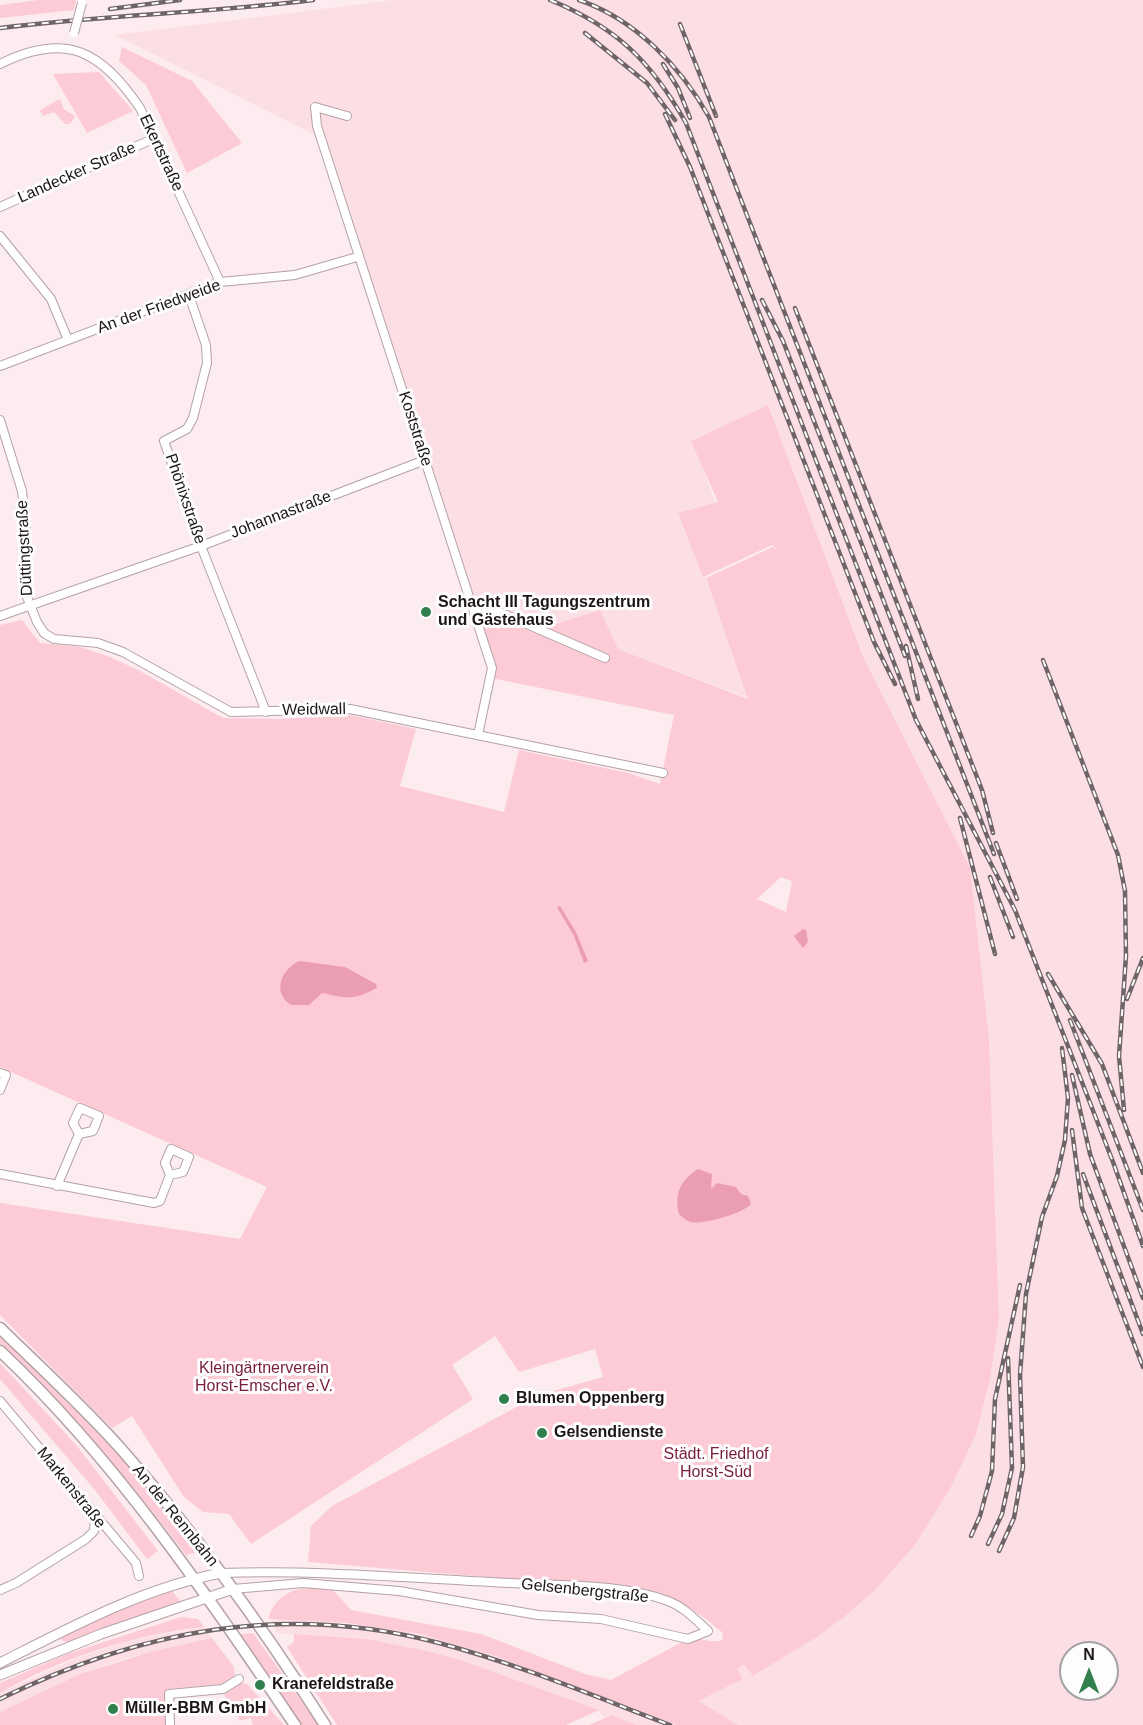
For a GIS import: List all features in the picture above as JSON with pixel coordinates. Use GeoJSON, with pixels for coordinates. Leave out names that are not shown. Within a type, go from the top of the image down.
{"type":"FeatureCollection","features":[{"type":"Feature","properties":{"kind":"main road","name":"An der Rennbahn"},"geometry":{"type":"LineString","coordinates":[[0,1328],[122,1450],[222,1573],[325,1725]]}},
{"type":"Feature","properties":{"kind":"main road","name":"An der Rennbahn"},"geometry":{"type":"LineString","coordinates":[[0,1351],[95,1452],[193,1578],[295,1725]]}},
{"type":"Feature","properties":{"kind":"street"},"geometry":{"type":"LineString","coordinates":[[0,64],[36,51],[72,48],[82,2]]}},
{"type":"Feature","properties":{"kind":"street","name":"Ekertstraße"},"geometry":{"type":"LineString","coordinates":[[72,48],[102,63],[123,83],[140,108],[220,282]]}},
{"type":"Feature","properties":{"kind":"street","name":"Koststraße"},"geometry":{"type":"LineString","coordinates":[[347,116],[315,107],[317,126],[357,257],[492,668],[478,735]]}},
{"type":"Feature","properties":{"kind":"street","name":"Landecker Straße"},"geometry":{"type":"LineString","coordinates":[[0,207],[155,138]]}},
{"type":"Feature","properties":{"kind":"street"},"geometry":{"type":"LineString","coordinates":[[0,236],[51,299],[68,340]]}},
{"type":"Feature","properties":{"kind":"street","name":"An der Friedweide"},"geometry":{"type":"LineString","coordinates":[[0,366],[189,296],[220,282],[295,275],[357,257]]}},
{"type":"Feature","properties":{"kind":"street","name":"Phönixstraße"},"geometry":{"type":"LineString","coordinates":[[189,296],[206,345],[207,363],[193,418],[187,429],[164,441],[201,546],[266,711]]}},
{"type":"Feature","properties":{"kind":"street","name":"Düttingstraße"},"geometry":{"type":"LineString","coordinates":[[0,420],[22,491],[26,524],[24,571],[29,607]]}},
{"type":"Feature","properties":{"kind":"street","name":"Johannastraße"},"geometry":{"type":"LineString","coordinates":[[0,616],[201,546],[425,460]]}},
{"type":"Feature","properties":{"kind":"street","name":"Weidwall"},"geometry":{"type":"LineString","coordinates":[[29,607],[44,633],[54,639],[98,643],[123,652],[223,709],[240,713],[350,708],[663,774]]}},
{"type":"Feature","properties":{"kind":"street"},"geometry":{"type":"LineString","coordinates":[[474,613],[490,608],[605,658]]}},
{"type":"Feature","properties":{"kind":"street"},"geometry":{"type":"LineString","coordinates":[[0,1072],[6,1075],[0,1090]]}},
{"type":"Feature","properties":{"kind":"street"},"geometry":{"type":"LineString","coordinates":[[57,1186],[80,1134]]}},
{"type":"Feature","properties":{"kind":"street"},"geometry":{"type":"LineString","coordinates":[[0,1174],[154,1203],[160,1201],[171,1175]]}},
{"type":"Feature","properties":{"kind":"street","name":"Markenstraße"},"geometry":{"type":"LineString","coordinates":[[0,1401],[95,1518],[136,1563],[139,1576]]}},
{"type":"Feature","properties":{"kind":"street"},"geometry":{"type":"LineString","coordinates":[[0,1590],[16,1583],[86,1539],[94,1531],[95,1518]]}},
{"type":"Feature","properties":{"kind":"street","name":"Gelsenbergstraße"},"geometry":{"type":"LineString","coordinates":[[222,1573],[324,1572],[606,1590],[669,1601],[688,1613],[708,1631],[688,1639],[602,1619],[538,1615],[399,1592],[303,1582],[233,1589]]}},
{"type":"Feature","properties":{"kind":"street"},"geometry":{"type":"LineString","coordinates":[[0,1663],[116,1606],[193,1578],[222,1573]]}},
{"type":"Feature","properties":{"kind":"street"},"geometry":{"type":"LineString","coordinates":[[0,1675],[82,1641],[233,1589]]}},
{"type":"Feature","properties":{"kind":"street"},"geometry":{"type":"LineString","coordinates":[[170,1725],[169,1694],[223,1689],[239,1679]]}},
{"type":"Feature","properties":{"kind":"shaded area"},"geometry":{"type":"Polygon","coordinates":[[[393,0],[1143,0],[1143,1725],[738,1725],[697,1701],[743,1679],[736,1669],[744,1664],[754,1676],[817,1637],[874,1591],[915,1545],[951,1487],[976,1434],[990,1379],[999,1319],[989,1039],[918,770],[864,659],[768,405],[693,440],[715,502],[678,514],[706,579],[749,698],[618,649],[474,613],[428,453],[325,140],[115,35],[393,0]]]}},
{"type":"Feature","properties":{"kind":"shaded area"},"geometry":{"type":"Polygon","coordinates":[[[560,906],[576,932],[588,961],[584,963],[574,936],[557,907],[560,906]]]}},
{"type":"Feature","properties":{"kind":"shaded area"},"geometry":{"type":"Polygon","coordinates":[[[803,929],[806,930],[808,942],[803,948],[794,936],[803,929]]]}},
{"type":"Feature","properties":{"kind":"shaded area"},"geometry":{"type":"Polygon","coordinates":[[[299,961],[345,967],[376,984],[377,988],[355,997],[322,993],[309,1005],[291,1005],[281,994],[281,981],[288,969],[299,961]]]}},
{"type":"Feature","properties":{"kind":"shaded area"},"geometry":{"type":"Polygon","coordinates":[[[698,1169],[712,1174],[711,1189],[717,1183],[736,1187],[741,1194],[748,1196],[751,1204],[731,1215],[712,1220],[691,1222],[686,1220],[679,1214],[678,1193],[687,1178],[698,1169]]]}},
{"type":"Feature","properties":{"kind":"shaded area"},"geometry":{"type":"Polygon","coordinates":[[[293,1620],[382,1627],[456,1643],[677,1725],[637,1725],[612,1716],[604,1717],[598,1710],[463,1661],[366,1639],[277,1633],[271,1621],[293,1620]]]}},
{"type":"Feature","properties":{"kind":"shaded area"},"geometry":{"type":"Polygon","coordinates":[[[204,1627],[212,1638],[120,1660],[80,1674],[0,1712],[0,1693],[75,1659],[127,1641],[204,1627]]]}},
{"type":"Feature","properties":{"kind":"green space"},"geometry":{"type":"Polygon","coordinates":[[[39,0],[76,0],[74,10],[0,18],[0,5],[39,0]]]}},
{"type":"Feature","properties":{"kind":"green space"},"geometry":{"type":"Polygon","coordinates":[[[122,47],[192,81],[242,143],[187,173],[146,85],[119,61],[122,47]]]}},
{"type":"Feature","properties":{"kind":"green space"},"geometry":{"type":"Polygon","coordinates":[[[99,72],[133,111],[87,133],[53,74],[99,72]]]}},
{"type":"Feature","properties":{"kind":"green space"},"geometry":{"type":"Polygon","coordinates":[[[60,99],[64,109],[75,116],[70,124],[65,124],[54,112],[43,116],[40,110],[60,99]]]}},
{"type":"Feature","properties":{"kind":"green space"},"geometry":{"type":"Polygon","coordinates":[[[768,405],[864,659],[970,868],[989,1039],[999,1319],[990,1379],[976,1434],[951,1487],[915,1545],[874,1591],[817,1637],[753,1676],[744,1664],[737,1669],[743,1679],[698,1701],[738,1725],[677,1725],[495,1656],[420,1634],[347,1623],[269,1619],[274,1606],[292,1591],[307,1588],[332,1589],[351,1610],[481,1634],[585,1674],[611,1680],[688,1639],[722,1640],[723,1633],[689,1608],[657,1595],[629,1589],[308,1562],[311,1526],[332,1506],[539,1395],[603,1377],[595,1349],[519,1372],[495,1336],[452,1365],[473,1399],[251,1544],[229,1514],[203,1512],[184,1497],[132,1416],[112,1428],[0,1315],[0,1203],[240,1239],[267,1187],[0,1067],[0,625],[22,620],[40,643],[80,647],[110,657],[138,670],[223,718],[280,719],[345,714],[416,729],[400,786],[504,812],[519,750],[628,773],[660,784],[674,715],[491,678],[474,613],[490,608],[538,630],[600,610],[618,649],[748,699],[706,578],[773,547],[782,554],[772,545],[703,577],[678,513],[718,502],[691,441],[768,405]],[[781,877],[757,899],[786,912],[792,881],[781,877]]]}},
{"type":"Feature","properties":{"kind":"green space"},"geometry":{"type":"Polygon","coordinates":[[[0,1336],[104,1440],[153,1494],[199,1552],[186,1555],[97,1446],[50,1394],[0,1345],[0,1336]]]}},
{"type":"Feature","properties":{"kind":"green space"},"geometry":{"type":"Polygon","coordinates":[[[0,1363],[77,1446],[158,1551],[147,1559],[95,1490],[0,1379],[0,1363]]]}},
{"type":"Feature","properties":{"kind":"green space"},"geometry":{"type":"Polygon","coordinates":[[[172,1591],[181,1602],[67,1642],[61,1640],[63,1636],[105,1616],[172,1591]]]}},
{"type":"Feature","properties":{"kind":"green space"},"geometry":{"type":"Polygon","coordinates":[[[181,1617],[198,1619],[204,1627],[152,1635],[99,1650],[48,1669],[0,1693],[0,1683],[67,1654],[181,1617]]]}},
{"type":"Feature","properties":{"kind":"green space"},"geometry":{"type":"Polygon","coordinates":[[[253,1633],[319,1725],[302,1725],[239,1634],[253,1633]]]}},
{"type":"Feature","properties":{"kind":"green space"},"geometry":{"type":"Polygon","coordinates":[[[294,1634],[366,1639],[427,1651],[463,1661],[599,1710],[566,1725],[337,1725],[287,1647],[294,1642],[294,1634]]]}},
{"type":"Feature","properties":{"kind":"green space"},"geometry":{"type":"Polygon","coordinates":[[[212,1638],[234,1667],[235,1675],[224,1684],[167,1689],[170,1725],[0,1725],[0,1712],[80,1674],[154,1651],[212,1638]]]}},
{"type":"Feature","properties":{"kind":"green space"},"geometry":{"type":"Polygon","coordinates":[[[239,1679],[242,1683],[247,1684],[284,1725],[253,1725],[251,1718],[239,1721],[237,1710],[229,1712],[223,1689],[239,1679]]]}},
{"type":"Feature","properties":{"kind":"green space"},"geometry":{"type":"Polygon","coordinates":[[[612,1715],[637,1725],[589,1725],[612,1715]]]}},
{"type":"Feature","properties":{"kind":"railway"},"geometry":{"type":"LineString","coordinates":[[110,9],[180,0]]}},
{"type":"Feature","properties":{"kind":"railway"},"geometry":{"type":"LineString","coordinates":[[0,28],[313,0]]}},
{"type":"Feature","properties":{"kind":"railway"},"geometry":{"type":"LineString","coordinates":[[550,0],[594,22],[630,48],[659,81],[686,123],[916,720],[1015,910],[1113,1162],[1143,1246]]}},
{"type":"Feature","properties":{"kind":"railway"},"geometry":{"type":"LineString","coordinates":[[579,0],[619,19],[654,47],[685,80],[709,117],[994,854]]}},
{"type":"Feature","properties":{"kind":"railway"},"geometry":{"type":"LineString","coordinates":[[680,24],[716,116]]}},
{"type":"Feature","properties":{"kind":"railway"},"geometry":{"type":"LineString","coordinates":[[585,33],[647,83],[675,120]]}},
{"type":"Feature","properties":{"kind":"railway"},"geometry":{"type":"LineString","coordinates":[[663,64],[678,88],[690,118]]}},
{"type":"Feature","properties":{"kind":"railway"},"geometry":{"type":"LineString","coordinates":[[665,114],[690,167],[874,642],[895,684]]}},
{"type":"Feature","properties":{"kind":"railway"},"geometry":{"type":"LineString","coordinates":[[762,300],[783,341],[905,656]]}},
{"type":"Feature","properties":{"kind":"railway"},"geometry":{"type":"LineString","coordinates":[[795,308],[982,790],[993,833]]}},
{"type":"Feature","properties":{"kind":"railway"},"geometry":{"type":"LineString","coordinates":[[906,646],[918,699]]}},
{"type":"Feature","properties":{"kind":"railway"},"geometry":{"type":"LineString","coordinates":[[1043,660],[1118,855],[1125,891],[1126,956],[1119,1056],[1124,1110]]}},
{"type":"Feature","properties":{"kind":"railway"},"geometry":{"type":"LineString","coordinates":[[960,818],[995,954]]}},
{"type":"Feature","properties":{"kind":"railway"},"geometry":{"type":"LineString","coordinates":[[996,843],[1017,899]]}},
{"type":"Feature","properties":{"kind":"railway"},"geometry":{"type":"LineString","coordinates":[[990,877],[1013,937]]}},
{"type":"Feature","properties":{"kind":"railway"},"geometry":{"type":"LineString","coordinates":[[1127,999],[1143,958]]}},
{"type":"Feature","properties":{"kind":"railway"},"geometry":{"type":"LineString","coordinates":[[1048,974],[1102,1064],[1143,1173]]}},
{"type":"Feature","properties":{"kind":"railway"},"geometry":{"type":"LineString","coordinates":[[1070,1020],[1143,1210]]}},
{"type":"Feature","properties":{"kind":"railway"},"geometry":{"type":"LineString","coordinates":[[999,1551],[1014,1518],[1023,1467],[1020,1375],[1026,1294],[1042,1217],[1057,1176],[1065,1140],[1068,1098],[1062,1048]]}},
{"type":"Feature","properties":{"kind":"railway"},"geometry":{"type":"LineString","coordinates":[[1072,1075],[1090,1154],[1143,1298]]}},
{"type":"Feature","properties":{"kind":"railway"},"geometry":{"type":"LineString","coordinates":[[1072,1130],[1082,1208],[1143,1367]]}},
{"type":"Feature","properties":{"kind":"railway"},"geometry":{"type":"LineString","coordinates":[[1083,1174],[1143,1334]]}},
{"type":"Feature","properties":{"kind":"railway"},"geometry":{"type":"LineString","coordinates":[[971,1536],[980,1516],[992,1471],[995,1399],[1020,1285]]}},
{"type":"Feature","properties":{"kind":"railway"},"geometry":{"type":"LineString","coordinates":[[988,1544],[1002,1514],[1012,1468],[1008,1358]]}},
{"type":"Feature","properties":{"kind":"railway"},"geometry":{"type":"LineString","coordinates":[[0,1699],[53,1675],[106,1655],[160,1640],[215,1630],[270,1625],[325,1625],[382,1631],[468,1651],[556,1681],[670,1725]]}},
{"type":"Feature","properties":{"kind":"place","name":"Schacht III Tagungszentrum und Gästehaus"},"geometry":{"type":"Point","coordinates":[426,612]}},
{"type":"Feature","properties":{"kind":"place","name":"Blumen Oppenberg"},"geometry":{"type":"Point","coordinates":[504,1399]}},
{"type":"Feature","properties":{"kind":"place","name":"Gelsendienste"},"geometry":{"type":"Point","coordinates":[542,1433]}},
{"type":"Feature","properties":{"kind":"place","name":"Kranefeldstraße"},"geometry":{"type":"Point","coordinates":[260,1685]}},
{"type":"Feature","properties":{"kind":"place","name":"Müller-BBM GmbH"},"geometry":{"type":"Point","coordinates":[113,1709]}},
{"type":"Feature","properties":{"kind":"park label","name":"Kleingärtnerverein Horst-Emscher e.V."},"geometry":{"type":"Point","coordinates":[264,1378]}},
{"type":"Feature","properties":{"kind":"park label","name":"Städt. Friedhof Horst-Süd"},"geometry":{"type":"Point","coordinates":[716,1464]}}]}
